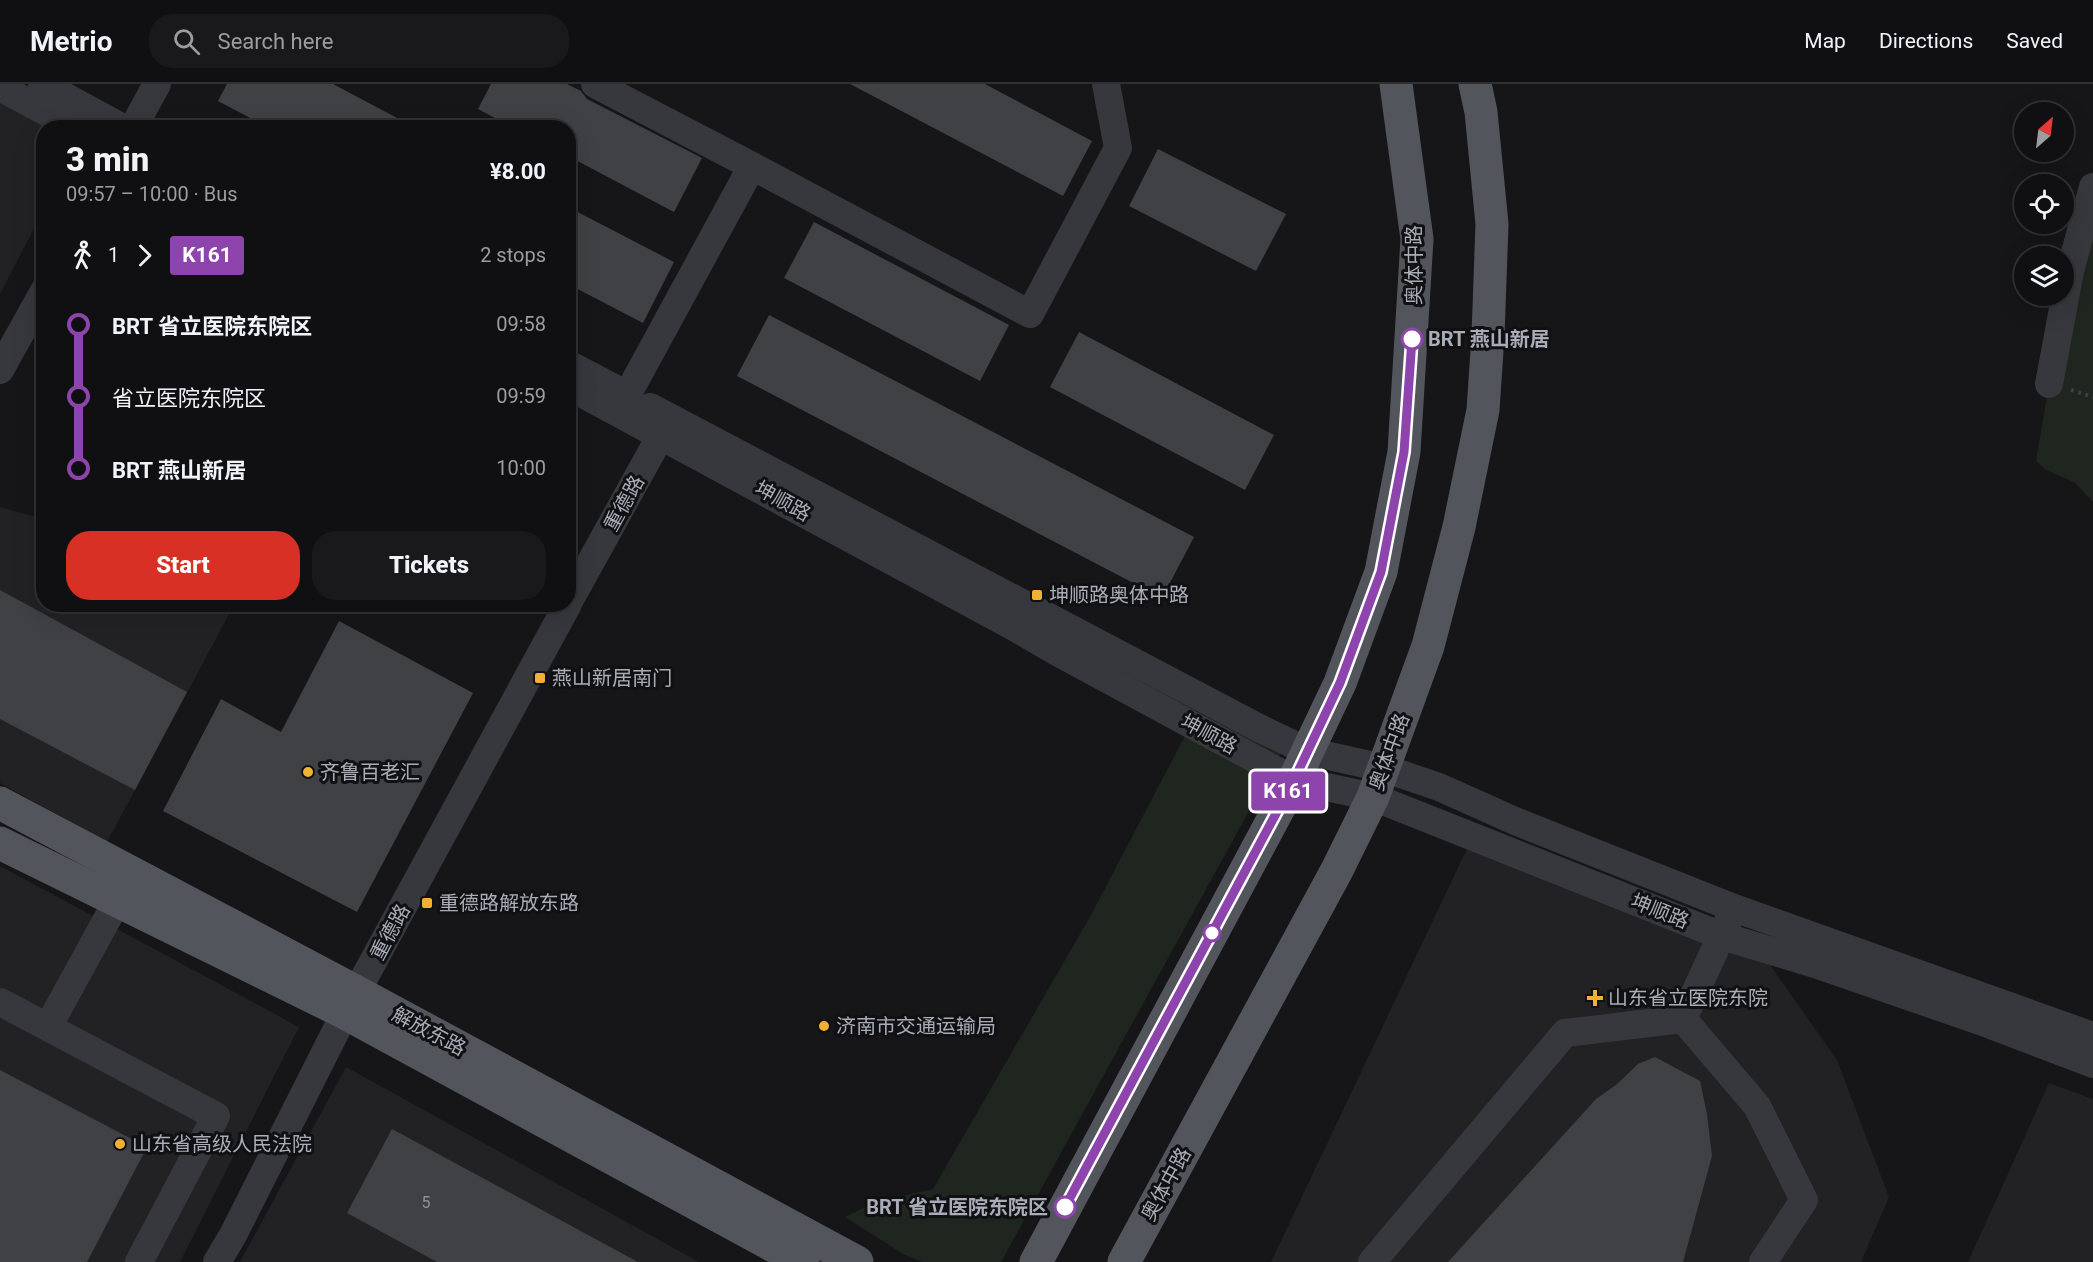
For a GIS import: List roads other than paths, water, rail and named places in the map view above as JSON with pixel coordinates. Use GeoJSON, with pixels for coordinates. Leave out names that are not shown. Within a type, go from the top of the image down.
{"type":"FeatureCollection","features":[{"type":"Feature","properties":{"kind":"main road","name":"奥体中路"},"geometry":{"type":"LineString","coordinates":[[1036,1262],[1301,766],[1340,683],[1381,572],[1404,452],[1417,239],[1396,84]]}},
{"type":"Feature","properties":{"kind":"main road","name":"奥体中路"},"geometry":{"type":"LineString","coordinates":[[1124,1262],[1337,870],[1378,783],[1428,646],[1459,527],[1483,410],[1488,336],[1491,224],[1475,84]]}},
{"type":"Feature","properties":{"kind":"main road","name":"解放东路"},"geometry":{"type":"LineString","coordinates":[[0,803],[803,1262]]}},
{"type":"Feature","properties":{"kind":"main road","name":"解放东路"},"geometry":{"type":"LineString","coordinates":[[0,843],[117,901],[351,1002],[857,1262]]}},
{"type":"Feature","properties":{"kind":"street"},"geometry":{"type":"LineString","coordinates":[[42,84],[108,120]]}},
{"type":"Feature","properties":{"kind":"street"},"geometry":{"type":"LineString","coordinates":[[137,120],[157,84]]}},
{"type":"Feature","properties":{"kind":"street"},"geometry":{"type":"LineString","coordinates":[[595,84],[1030,314],[1118,148],[1106,84]]}},
{"type":"Feature","properties":{"kind":"street"},"geometry":{"type":"LineString","coordinates":[[0,87],[61,120]]}},
{"type":"Feature","properties":{"kind":"street"},"geometry":{"type":"LineString","coordinates":[[622,403],[752,166]]}},
{"type":"Feature","properties":{"kind":"street"},"geometry":{"type":"LineString","coordinates":[[2049,384],[2070,271],[2093,187]]}},
{"type":"Feature","properties":{"kind":"street"},"geometry":{"type":"LineString","coordinates":[[0,370],[36,305]]}},
{"type":"Feature","properties":{"kind":"street","name":"坤顺路"},"geometry":{"type":"LineString","coordinates":[[576,370],[661,435],[1057,652],[1301,766],[1378,783],[1439,787],[1515,821],[1734,908],[2093,1036]]}},
{"type":"Feature","properties":{"kind":"street","name":"坤顺路"},"geometry":{"type":"LineString","coordinates":[[576,389],[622,403],[1259,728],[1301,766]]}},
{"type":"Feature","properties":{"kind":"street","name":"重德路"},"geometry":{"type":"LineString","coordinates":[[576,589],[661,435]]}},
{"type":"Feature","properties":{"kind":"street","name":"重德路"},"geometry":{"type":"LineString","coordinates":[[217,1262],[351,1002],[564,612]]}},
{"type":"Feature","properties":{"kind":"street","name":"坤顺路"},"geometry":{"type":"LineString","coordinates":[[1378,783],[1722,936],[1815,964],[2093,1064]]}},
{"type":"Feature","properties":{"kind":"street"},"geometry":{"type":"LineString","coordinates":[[48,1027],[117,901]]}},
{"type":"Feature","properties":{"kind":"street"},"geometry":{"type":"LineString","coordinates":[[1683,1019],[1734,908]]}},
{"type":"Feature","properties":{"kind":"street"},"geometry":{"type":"LineString","coordinates":[[0,1002],[216,1116],[139,1262]]}},
{"type":"Feature","properties":{"kind":"street"},"geometry":{"type":"LineString","coordinates":[[1372,1262],[1564,1033],[1683,1019]]}},
{"type":"Feature","properties":{"kind":"street"},"geometry":{"type":"LineString","coordinates":[[1683,1019],[1757,1107],[1804,1200],[1763,1262]]}},
{"type":"Feature","properties":{"kind":"place","name":"BRT 燕山新居"},"geometry":{"type":"Point","coordinates":[1412,339]}},
{"type":"Feature","properties":{"kind":"place","name":"坤顺路奥体中路"},"geometry":{"type":"Point","coordinates":[1037,595]}},
{"type":"Feature","properties":{"kind":"place","name":"燕山新居南门"},"geometry":{"type":"Point","coordinates":[540,678]}},
{"type":"Feature","properties":{"kind":"place","name":"齐鲁百老汇"},"geometry":{"type":"Point","coordinates":[308,772]}},
{"type":"Feature","properties":{"kind":"place","name":"重德路解放东路"},"geometry":{"type":"Point","coordinates":[427,903]}},
{"type":"Feature","properties":{"kind":"place","name":"山东省立医院东院"},"geometry":{"type":"Point","coordinates":[1595,998]}},
{"type":"Feature","properties":{"kind":"place","name":"济南市交通运输局"},"geometry":{"type":"Point","coordinates":[824,1026]}},
{"type":"Feature","properties":{"kind":"place","name":"山东省高级人民法院"},"geometry":{"type":"Point","coordinates":[120,1144]}},
{"type":"Feature","properties":{"kind":"place","name":"BRT 省立医院东院区"},"geometry":{"type":"Point","coordinates":[1065,1207]}}]}
